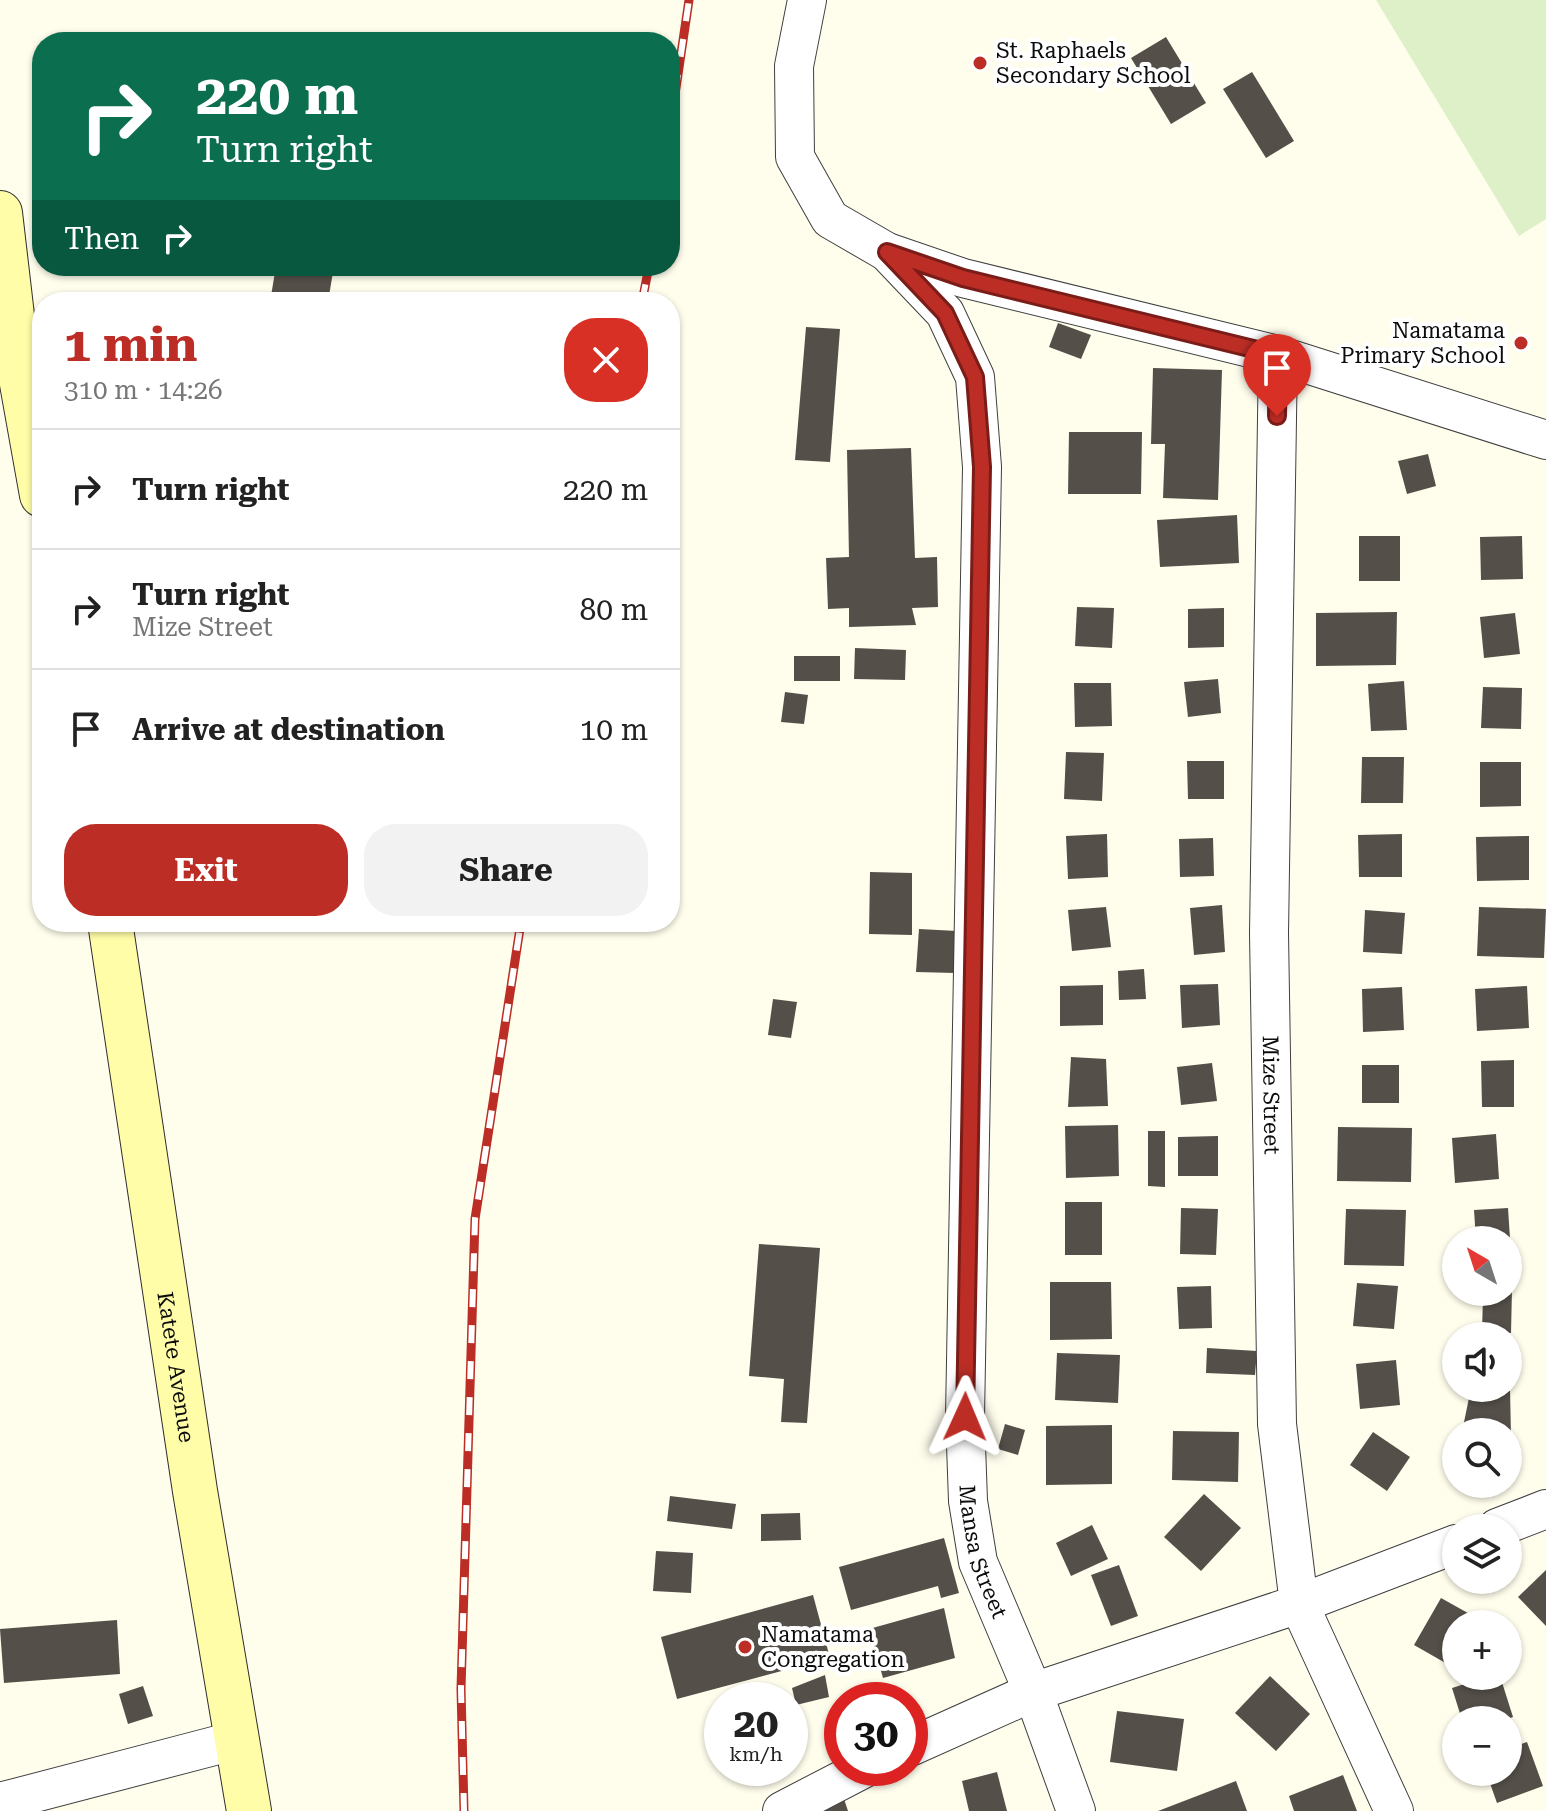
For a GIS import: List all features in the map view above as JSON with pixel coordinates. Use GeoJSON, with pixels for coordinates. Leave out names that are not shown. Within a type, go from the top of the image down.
{"type":"FeatureCollection","features":[{"type":"Feature","properties":{"kind":"street"},"geometry":{"type":"LineString","coordinates":[[807,0],[794,66],[795,157],[830,219],[887,252],[963,278],[1278,355],[1546,440]]}},
{"type":"Feature","properties":{"kind":"street"},"geometry":{"type":"LineString","coordinates":[[0,213],[16,350],[32,439]]}},
{"type":"Feature","properties":{"kind":"street","name":"Mansa Street"},"geometry":{"type":"LineString","coordinates":[[887,252],[945,313],[975,377],[982,467],[965,1401],[968,1501],[978,1562],[1033,1692],[1076,1811]]}},
{"type":"Feature","properties":{"kind":"street","name":"Mize Street"},"geometry":{"type":"LineString","coordinates":[[1278,355],[1269,933],[1276,1408],[1299,1604],[1394,1811]]}},
{"type":"Feature","properties":{"kind":"street","name":"Katete Avenue"},"geometry":{"type":"LineString","coordinates":[[111,932],[195,1491],[249,1811]]}},
{"type":"Feature","properties":{"kind":"street"},"geometry":{"type":"LineString","coordinates":[[1522,1518],[1546,1509]]}},
{"type":"Feature","properties":{"kind":"street"},"geometry":{"type":"LineString","coordinates":[[928,1739],[1033,1692],[1299,1604],[1442,1549]]}},
{"type":"Feature","properties":{"kind":"street"},"geometry":{"type":"LineString","coordinates":[[0,1802],[237,1740]]}},
{"type":"Feature","properties":{"kind":"street"},"geometry":{"type":"LineString","coordinates":[[782,1811],[830,1786]]}},
{"type":"Feature","properties":{"kind":"green space"},"geometry":{"type":"Polygon","coordinates":[[[1376,0],[1546,0],[1546,219],[1519,236],[1376,0]]]}},
{"type":"Feature","properties":{"kind":"building"},"geometry":{"type":"Polygon","coordinates":[[[1166,37],[1206,103],[1171,124],[1131,58],[1166,37]]]}},
{"type":"Feature","properties":{"kind":"building"},"geometry":{"type":"Polygon","coordinates":[[[1252,72],[1294,141],[1266,158],[1223,89],[1252,72]]]}},
{"type":"Feature","properties":{"kind":"building"},"geometry":{"type":"Polygon","coordinates":[[[274,276],[332,276],[330,292],[272,292],[274,276]]]}},
{"type":"Feature","properties":{"kind":"building"},"geometry":{"type":"Polygon","coordinates":[[[1058,323],[1091,335],[1081,359],[1049,347],[1058,323]]]}},
{"type":"Feature","properties":{"kind":"building"},"geometry":{"type":"Polygon","coordinates":[[[806,327],[840,329],[830,462],[795,460],[806,327]]]}},
{"type":"Feature","properties":{"kind":"building"},"geometry":{"type":"Polygon","coordinates":[[[1153,368],[1222,370],[1218,500],[1163,498],[1165,444],[1151,444],[1153,368]]]}},
{"type":"Feature","properties":{"kind":"building"},"geometry":{"type":"Polygon","coordinates":[[[1069,432],[1142,432],[1141,494],[1068,494],[1069,432]]]}},
{"type":"Feature","properties":{"kind":"building"},"geometry":{"type":"Polygon","coordinates":[[[911,448],[915,558],[937,557],[938,607],[912,608],[916,625],[849,627],[849,608],[828,609],[826,558],[849,557],[847,450],[911,448]]]}},
{"type":"Feature","properties":{"kind":"building"},"geometry":{"type":"Polygon","coordinates":[[[1428,454],[1436,486],[1407,494],[1398,461],[1428,454]]]}},
{"type":"Feature","properties":{"kind":"building"},"geometry":{"type":"Polygon","coordinates":[[[1237,515],[1239,563],[1160,567],[1157,520],[1237,515]]]}},
{"type":"Feature","properties":{"kind":"building"},"geometry":{"type":"Polygon","coordinates":[[[1359,536],[1400,536],[1400,581],[1359,581],[1359,536]]]}},
{"type":"Feature","properties":{"kind":"building"},"geometry":{"type":"Polygon","coordinates":[[[1522,536],[1523,579],[1481,580],[1480,537],[1522,536]]]}},
{"type":"Feature","properties":{"kind":"building"},"geometry":{"type":"Polygon","coordinates":[[[1077,607],[1114,608],[1112,648],[1075,646],[1077,607]]]}},
{"type":"Feature","properties":{"kind":"building"},"geometry":{"type":"Polygon","coordinates":[[[1224,608],[1224,647],[1188,648],[1188,609],[1224,608]]]}},
{"type":"Feature","properties":{"kind":"building"},"geometry":{"type":"Polygon","coordinates":[[[1397,612],[1396,665],[1316,666],[1316,613],[1397,612]]]}},
{"type":"Feature","properties":{"kind":"building"},"geometry":{"type":"Polygon","coordinates":[[[1515,613],[1520,654],[1484,658],[1480,617],[1515,613]]]}},
{"type":"Feature","properties":{"kind":"building"},"geometry":{"type":"Polygon","coordinates":[[[855,648],[906,650],[905,680],[854,679],[855,648]]]}},
{"type":"Feature","properties":{"kind":"building"},"geometry":{"type":"Polygon","coordinates":[[[794,656],[840,656],[840,681],[794,681],[794,656]]]}},
{"type":"Feature","properties":{"kind":"building"},"geometry":{"type":"Polygon","coordinates":[[[1218,679],[1221,713],[1188,717],[1184,682],[1218,679]]]}},
{"type":"Feature","properties":{"kind":"building"},"geometry":{"type":"Polygon","coordinates":[[[1404,681],[1407,730],[1371,731],[1368,684],[1404,681]]]}},
{"type":"Feature","properties":{"kind":"building"},"geometry":{"type":"Polygon","coordinates":[[[1074,683],[1111,683],[1112,726],[1075,727],[1074,683]]]}},
{"type":"Feature","properties":{"kind":"building"},"geometry":{"type":"Polygon","coordinates":[[[1483,687],[1522,688],[1521,729],[1481,728],[1483,687]]]}},
{"type":"Feature","properties":{"kind":"building"},"geometry":{"type":"Polygon","coordinates":[[[785,692],[808,695],[804,724],[781,722],[785,692]]]}},
{"type":"Feature","properties":{"kind":"building"},"geometry":{"type":"Polygon","coordinates":[[[1066,752],[1104,753],[1102,801],[1064,799],[1066,752]]]}},
{"type":"Feature","properties":{"kind":"building"},"geometry":{"type":"Polygon","coordinates":[[[1362,757],[1404,757],[1403,803],[1361,803],[1362,757]]]}},
{"type":"Feature","properties":{"kind":"building"},"geometry":{"type":"Polygon","coordinates":[[[1187,761],[1224,761],[1224,799],[1188,799],[1187,761]]]}},
{"type":"Feature","properties":{"kind":"building"},"geometry":{"type":"Polygon","coordinates":[[[1480,762],[1521,762],[1521,806],[1480,807],[1480,762]]]}},
{"type":"Feature","properties":{"kind":"building"},"geometry":{"type":"Polygon","coordinates":[[[1107,834],[1108,877],[1068,879],[1066,836],[1107,834]]]}},
{"type":"Feature","properties":{"kind":"building"},"geometry":{"type":"Polygon","coordinates":[[[1402,834],[1402,877],[1359,877],[1358,835],[1402,834]]]}},
{"type":"Feature","properties":{"kind":"building"},"geometry":{"type":"Polygon","coordinates":[[[1529,836],[1529,880],[1477,881],[1476,837],[1529,836]]]}},
{"type":"Feature","properties":{"kind":"building"},"geometry":{"type":"Polygon","coordinates":[[[1213,838],[1214,876],[1180,877],[1179,839],[1213,838]]]}},
{"type":"Feature","properties":{"kind":"building"},"geometry":{"type":"Polygon","coordinates":[[[870,872],[912,873],[912,935],[869,934],[870,872]]]}},
{"type":"Feature","properties":{"kind":"building"},"geometry":{"type":"Polygon","coordinates":[[[1222,905],[1225,952],[1194,955],[1190,908],[1222,905]]]}},
{"type":"Feature","properties":{"kind":"building"},"geometry":{"type":"Polygon","coordinates":[[[1106,907],[1111,947],[1072,951],[1068,910],[1106,907]]]}},
{"type":"Feature","properties":{"kind":"building"},"geometry":{"type":"Polygon","coordinates":[[[1479,907],[1546,909],[1544,958],[1477,956],[1479,907]]]}},
{"type":"Feature","properties":{"kind":"building"},"geometry":{"type":"Polygon","coordinates":[[[1365,910],[1405,913],[1402,954],[1363,952],[1365,910]]]}},
{"type":"Feature","properties":{"kind":"building"},"geometry":{"type":"Polygon","coordinates":[[[919,929],[957,931],[955,973],[916,972],[919,929]]]}},
{"type":"Feature","properties":{"kind":"building"},"geometry":{"type":"Polygon","coordinates":[[[1144,969],[1146,999],[1119,1000],[1118,971],[1144,969]]]}},
{"type":"Feature","properties":{"kind":"building"},"geometry":{"type":"Polygon","coordinates":[[[1218,984],[1220,1025],[1182,1028],[1180,985],[1218,984]]]}},
{"type":"Feature","properties":{"kind":"building"},"geometry":{"type":"Polygon","coordinates":[[[1103,985],[1103,1025],[1060,1026],[1060,986],[1103,985]]]}},
{"type":"Feature","properties":{"kind":"building"},"geometry":{"type":"Polygon","coordinates":[[[1527,986],[1529,1028],[1477,1031],[1475,989],[1527,986]]]}},
{"type":"Feature","properties":{"kind":"building"},"geometry":{"type":"Polygon","coordinates":[[[1402,987],[1404,1030],[1363,1032],[1362,989],[1402,987]]]}},
{"type":"Feature","properties":{"kind":"building"},"geometry":{"type":"Polygon","coordinates":[[[773,999],[797,1002],[791,1038],[768,1035],[773,999]]]}},
{"type":"Feature","properties":{"kind":"building"},"geometry":{"type":"Polygon","coordinates":[[[1071,1057],[1106,1059],[1108,1106],[1068,1107],[1071,1057]]]}},
{"type":"Feature","properties":{"kind":"building"},"geometry":{"type":"Polygon","coordinates":[[[1514,1060],[1514,1107],[1482,1107],[1481,1061],[1514,1060]]]}},
{"type":"Feature","properties":{"kind":"building"},"geometry":{"type":"Polygon","coordinates":[[[1212,1063],[1217,1101],[1181,1105],[1177,1067],[1212,1063]]]}},
{"type":"Feature","properties":{"kind":"building"},"geometry":{"type":"Polygon","coordinates":[[[1362,1065],[1399,1065],[1399,1103],[1362,1103],[1362,1065]]]}},
{"type":"Feature","properties":{"kind":"building"},"geometry":{"type":"Polygon","coordinates":[[[1118,1125],[1119,1176],[1066,1178],[1065,1126],[1118,1125]]]}},
{"type":"Feature","properties":{"kind":"building"},"geometry":{"type":"Polygon","coordinates":[[[1338,1127],[1412,1128],[1411,1182],[1337,1181],[1338,1127]]]}},
{"type":"Feature","properties":{"kind":"building"},"geometry":{"type":"Polygon","coordinates":[[[1148,1131],[1165,1131],[1165,1187],[1148,1186],[1148,1131]]]}},
{"type":"Feature","properties":{"kind":"building"},"geometry":{"type":"Polygon","coordinates":[[[1496,1134],[1499,1179],[1455,1183],[1452,1138],[1496,1134]]]}},
{"type":"Feature","properties":{"kind":"building"},"geometry":{"type":"Polygon","coordinates":[[[1218,1136],[1218,1176],[1178,1176],[1178,1137],[1218,1136]]]}},
{"type":"Feature","properties":{"kind":"building"},"geometry":{"type":"Polygon","coordinates":[[[1065,1202],[1102,1202],[1102,1255],[1065,1255],[1065,1202]]]}},
{"type":"Feature","properties":{"kind":"building"},"geometry":{"type":"Polygon","coordinates":[[[1181,1208],[1218,1209],[1216,1255],[1180,1254],[1181,1208]]]}},
{"type":"Feature","properties":{"kind":"building"},"geometry":{"type":"Polygon","coordinates":[[[1508,1208],[1509,1226],[1475,1226],[1474,1210],[1508,1208]]]}},
{"type":"Feature","properties":{"kind":"building"},"geometry":{"type":"Polygon","coordinates":[[[1346,1209],[1406,1210],[1404,1266],[1344,1265],[1346,1209]]]}},
{"type":"Feature","properties":{"kind":"building"},"geometry":{"type":"Polygon","coordinates":[[[759,1244],[820,1248],[807,1423],[781,1422],[784,1379],[749,1376],[759,1244]]]}},
{"type":"Feature","properties":{"kind":"building"},"geometry":{"type":"Polygon","coordinates":[[[1050,1282],[1111,1282],[1112,1339],[1050,1340],[1050,1282]]]}},
{"type":"Feature","properties":{"kind":"building"},"geometry":{"type":"Polygon","coordinates":[[[1357,1283],[1398,1286],[1394,1329],[1353,1326],[1357,1283]]]}},
{"type":"Feature","properties":{"kind":"building"},"geometry":{"type":"Polygon","coordinates":[[[1211,1286],[1212,1328],[1179,1329],[1177,1287],[1211,1286]]]}},
{"type":"Feature","properties":{"kind":"building"},"geometry":{"type":"Polygon","coordinates":[[[1483,1306],[1512,1306],[1511,1322],[1482,1322],[1483,1306]]]}},
{"type":"Feature","properties":{"kind":"building"},"geometry":{"type":"Polygon","coordinates":[[[1207,1348],[1257,1351],[1255,1375],[1206,1373],[1207,1348]]]}},
{"type":"Feature","properties":{"kind":"building"},"geometry":{"type":"Polygon","coordinates":[[[1057,1353],[1120,1355],[1118,1403],[1055,1400],[1057,1353]]]}},
{"type":"Feature","properties":{"kind":"building"},"geometry":{"type":"Polygon","coordinates":[[[1396,1360],[1400,1405],[1360,1409],[1356,1364],[1396,1360]]]}},
{"type":"Feature","properties":{"kind":"building"},"geometry":{"type":"Polygon","coordinates":[[[1468,1402],[1510,1402],[1511,1418],[1465,1418],[1468,1402]]]}},
{"type":"Feature","properties":{"kind":"building"},"geometry":{"type":"Polygon","coordinates":[[[1005,1424],[1025,1430],[1018,1455],[998,1449],[1005,1424]]]}},
{"type":"Feature","properties":{"kind":"building"},"geometry":{"type":"Polygon","coordinates":[[[1112,1425],[1112,1484],[1046,1485],[1046,1426],[1112,1425]]]}},
{"type":"Feature","properties":{"kind":"building"},"geometry":{"type":"Polygon","coordinates":[[[1173,1431],[1239,1432],[1238,1482],[1172,1480],[1173,1431]]]}},
{"type":"Feature","properties":{"kind":"building"},"geometry":{"type":"Polygon","coordinates":[[[1373,1432],[1410,1457],[1387,1491],[1350,1465],[1373,1432]]]}},
{"type":"Feature","properties":{"kind":"building"},"geometry":{"type":"Polygon","coordinates":[[[1204,1494],[1241,1528],[1201,1571],[1164,1537],[1204,1494]]]}},
{"type":"Feature","properties":{"kind":"building"},"geometry":{"type":"Polygon","coordinates":[[[670,1496],[736,1504],[732,1529],[667,1521],[670,1496]]]}},
{"type":"Feature","properties":{"kind":"building"},"geometry":{"type":"Polygon","coordinates":[[[800,1513],[801,1540],[761,1541],[761,1514],[800,1513]]]}},
{"type":"Feature","properties":{"kind":"building"},"geometry":{"type":"Polygon","coordinates":[[[1092,1525],[1108,1559],[1071,1576],[1056,1543],[1092,1525]]]}},
{"type":"Feature","properties":{"kind":"building"},"geometry":{"type":"Polygon","coordinates":[[[944,1538],[959,1593],[941,1598],[938,1586],[851,1610],[839,1567],[944,1538]]]}},
{"type":"Feature","properties":{"kind":"building"},"geometry":{"type":"Polygon","coordinates":[[[656,1551],[693,1553],[691,1593],[653,1591],[656,1551]]]}},
{"type":"Feature","properties":{"kind":"building"},"geometry":{"type":"Polygon","coordinates":[[[1119,1565],[1138,1616],[1111,1626],[1091,1575],[1119,1565]]]}},
{"type":"Feature","properties":{"kind":"building"},"geometry":{"type":"Polygon","coordinates":[[[1546,1570],[1546,1626],[1518,1597],[1546,1570]]]}},
{"type":"Feature","properties":{"kind":"building","name":"Namatama Congregation"},"geometry":{"type":"Polygon","coordinates":[[[813,1595],[830,1658],[740,1682],[704,1682],[704,1692],[677,1699],[661,1637],[813,1595]]]}},
{"type":"Feature","properties":{"kind":"building"},"geometry":{"type":"Polygon","coordinates":[[[1441,1598],[1462,1610],[1442,1610],[1442,1661],[1414,1645],[1441,1598]]]}},
{"type":"Feature","properties":{"kind":"building"},"geometry":{"type":"Polygon","coordinates":[[[944,1608],[955,1658],[883,1678],[869,1629],[944,1608]]]}},
{"type":"Feature","properties":{"kind":"building"},"geometry":{"type":"Polygon","coordinates":[[[117,1620],[120,1674],[4,1683],[0,1629],[117,1620]]]}},
{"type":"Feature","properties":{"kind":"building"},"geometry":{"type":"Polygon","coordinates":[[[825,1675],[824,1698],[808,1702],[807,1682],[825,1675]]]}},
{"type":"Feature","properties":{"kind":"building"},"geometry":{"type":"Polygon","coordinates":[[[1270,1676],[1310,1714],[1276,1751],[1235,1713],[1270,1676]]]}},
{"type":"Feature","properties":{"kind":"building"},"geometry":{"type":"Polygon","coordinates":[[[143,1686],[153,1716],[128,1724],[119,1694],[143,1686]]]}},
{"type":"Feature","properties":{"kind":"building"},"geometry":{"type":"Polygon","coordinates":[[[1453,1690],[1504,1690],[1510,1706],[1458,1706],[1453,1690]]]}},
{"type":"Feature","properties":{"kind":"building"},"geometry":{"type":"Polygon","coordinates":[[[1117,1711],[1184,1719],[1177,1771],[1110,1762],[1117,1711]]]}},
{"type":"Feature","properties":{"kind":"building"},"geometry":{"type":"Polygon","coordinates":[[[1527,1742],[1543,1786],[1497,1803],[1491,1786],[1522,1786],[1522,1744],[1527,1742]]]}},
{"type":"Feature","properties":{"kind":"building"},"geometry":{"type":"Polygon","coordinates":[[[997,1772],[1007,1811],[969,1811],[962,1781],[997,1772]]]}},
{"type":"Feature","properties":{"kind":"building"},"geometry":{"type":"Polygon","coordinates":[[[1343,1775],[1357,1811],[1294,1811],[1289,1796],[1343,1775]]]}},
{"type":"Feature","properties":{"kind":"building"},"geometry":{"type":"Polygon","coordinates":[[[1236,1781],[1247,1811],[1158,1811],[1236,1781]]]}},
{"type":"Feature","properties":{"kind":"building"},"geometry":{"type":"Polygon","coordinates":[[[844,1799],[848,1811],[806,1811],[844,1799]]]}},
{"type":"Feature","properties":{"kind":"railway"},"geometry":{"type":"LineString","coordinates":[[680,61],[689,0]]}},
{"type":"Feature","properties":{"kind":"railway"},"geometry":{"type":"LineString","coordinates":[[644,292],[647,276]]}},
{"type":"Feature","properties":{"kind":"railway"},"geometry":{"type":"LineString","coordinates":[[464,1811],[461,1689],[475,1219],[519,932]]}},
{"type":"Feature","properties":{"kind":"place","name":"St. Raphaels Secondary School"},"geometry":{"type":"Point","coordinates":[980,63]}},
{"type":"Feature","properties":{"kind":"place","name":"Namatama Primary School"},"geometry":{"type":"Point","coordinates":[1521,343]}},
{"type":"Feature","properties":{"kind":"place","name":"Namatama Congregation"},"geometry":{"type":"Point","coordinates":[745,1647]}},
{"type":"Feature","properties":{"kind":"route"},"geometry":{"type":"LineString","coordinates":[[965,1417],[982,467],[975,377],[945,313],[887,252],[963,278],[1278,355],[1277,416]]}}]}
